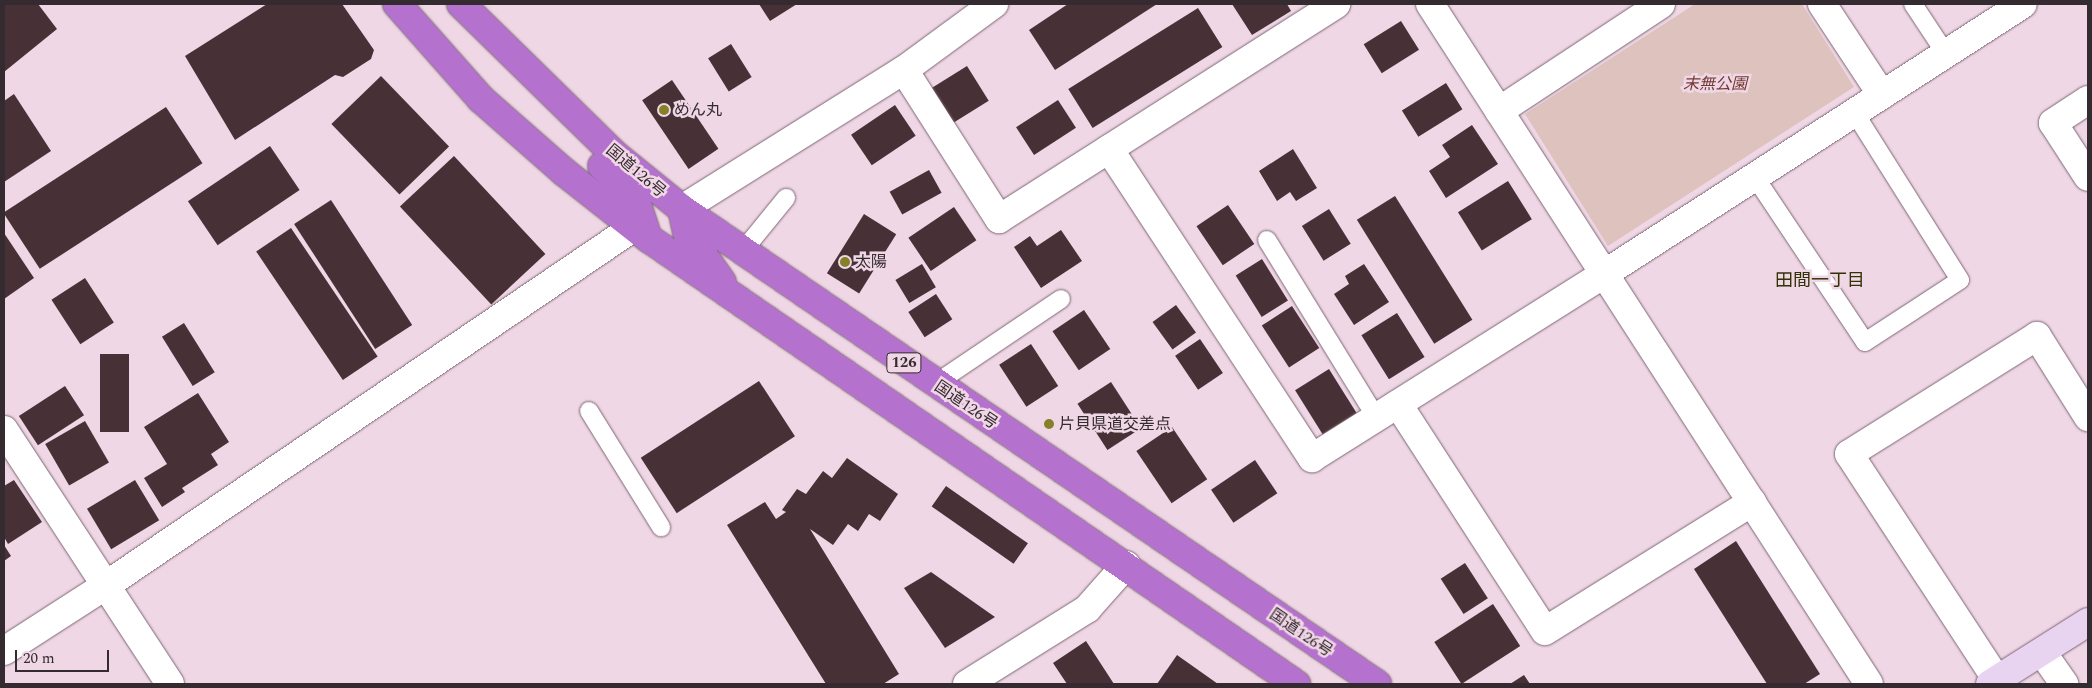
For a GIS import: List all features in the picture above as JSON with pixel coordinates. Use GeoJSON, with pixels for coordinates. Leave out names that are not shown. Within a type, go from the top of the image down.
{"type":"FeatureCollection","features":[{"type":"Feature","properties":{"kind":"highway","name":"126"},"geometry":{"type":"LineString","coordinates":[[397,4],[481,99],[641,232],[731,296],[1126,565],[1296,684]]}},
{"type":"Feature","properties":{"kind":"highway","name":"国道126号"},"geometry":{"type":"LineString","coordinates":[[461,4],[586,127],[682,209],[935,384],[1377,684]]}},
{"type":"Feature","properties":{"kind":"highway","name":"126"},"geometry":{"type":"LineString","coordinates":[[586,127],[602,166],[634,195],[641,232]]}},
{"type":"Feature","properties":{"kind":"highway","name":"126"},"geometry":{"type":"LineString","coordinates":[[682,209],[687,232],[731,296]]}},
{"type":"Feature","properties":{"kind":"street"},"geometry":{"type":"LineString","coordinates":[[682,209],[904,70],[994,4]]}},
{"type":"Feature","properties":{"kind":"street"},"geometry":{"type":"LineString","coordinates":[[904,70],[998,219],[1336,4]]}},
{"type":"Feature","properties":{"kind":"street"},"geometry":{"type":"LineString","coordinates":[[1430,4],[1869,684]]}},
{"type":"Feature","properties":{"kind":"street"},"geometry":{"type":"LineString","coordinates":[[1498,111],[1661,4]]}},
{"type":"Feature","properties":{"kind":"street"},"geometry":{"type":"LineString","coordinates":[[1822,4],[1882,94]]}},
{"type":"Feature","properties":{"kind":"street"},"geometry":{"type":"LineString","coordinates":[[1109,149],[1312,458],[1604,274],[2023,4]]}},
{"type":"Feature","properties":{"kind":"street"},"geometry":{"type":"LineString","coordinates":[[2088,100],[2053,123],[2088,177]]}},
{"type":"Feature","properties":{"kind":"street"},"geometry":{"type":"LineString","coordinates":[[4,651],[106,586],[641,232]]}},
{"type":"Feature","properties":{"kind":"street"},"geometry":{"type":"LineString","coordinates":[[2088,418],[2037,336],[1849,454],[1993,682],[2088,622]]}},
{"type":"Feature","properties":{"kind":"street"},"geometry":{"type":"LineString","coordinates":[[1387,410],[1545,631],[1752,502]]}},
{"type":"Feature","properties":{"kind":"street"},"geometry":{"type":"LineString","coordinates":[[4,430],[170,684]]}},
{"type":"Feature","properties":{"kind":"street"},"geometry":{"type":"LineString","coordinates":[[967,684],[1087,609],[1126,565]]}},
{"type":"Feature","properties":{"kind":"street"},"geometry":{"type":"LineString","coordinates":[[2042,652],[2064,684]]}},
{"type":"Feature","properties":{"kind":"lane"},"geometry":{"type":"LineString","coordinates":[[1913,4],[1946,54]]}},
{"type":"Feature","properties":{"kind":"lane"},"geometry":{"type":"LineString","coordinates":[[1755,177],[1865,342],[1960,280],[1855,112]]}},
{"type":"Feature","properties":{"kind":"lane"},"geometry":{"type":"LineString","coordinates":[[742,252],[786,198]]}},
{"type":"Feature","properties":{"kind":"lane"},"geometry":{"type":"LineString","coordinates":[[1268,240],[1387,410]]}},
{"type":"Feature","properties":{"kind":"lane"},"geometry":{"type":"LineString","coordinates":[[935,384],[1060,299]]}},
{"type":"Feature","properties":{"kind":"lane"},"geometry":{"type":"LineString","coordinates":[[588,411],[661,527]]}},
{"type":"Feature","properties":{"kind":"green space","name":"末無公園"},"geometry":{"type":"Polygon","coordinates":[[[1695,4],[1802,4],[1854,87],[1608,246],[1525,114],[1695,4]]]}},
{"type":"Feature","properties":{"kind":"building"},"geometry":{"type":"Polygon","coordinates":[[[4,4],[38,4],[57,29],[4,72],[4,4]]]}},
{"type":"Feature","properties":{"kind":"building"},"geometry":{"type":"Polygon","coordinates":[[[267,4],[342,4],[374,50],[371,59],[343,77],[335,75],[235,140],[185,56],[267,4]]]}},
{"type":"Feature","properties":{"kind":"building"},"geometry":{"type":"Polygon","coordinates":[[[759,4],[797,4],[770,21],[759,4]]]}},
{"type":"Feature","properties":{"kind":"building"},"geometry":{"type":"Polygon","coordinates":[[[1068,4],[1157,4],[1055,70],[1029,30],[1068,4]]]}},
{"type":"Feature","properties":{"kind":"building"},"geometry":{"type":"Polygon","coordinates":[[[1232,4],[1287,4],[1291,11],[1252,35],[1232,4]]]}},
{"type":"Feature","properties":{"kind":"building"},"geometry":{"type":"Polygon","coordinates":[[[1198,8],[1222,47],[1093,128],[1068,89],[1198,8]]]}},
{"type":"Feature","properties":{"kind":"building"},"geometry":{"type":"Polygon","coordinates":[[[1401,21],[1419,50],[1382,73],[1364,44],[1401,21]]]}},
{"type":"Feature","properties":{"kind":"building"},"geometry":{"type":"Polygon","coordinates":[[[731,44],[752,77],[729,91],[708,58],[731,44]]]}},
{"type":"Feature","properties":{"kind":"building"},"geometry":{"type":"Polygon","coordinates":[[[967,66],[989,101],[951,124],[930,89],[967,66]]]}},
{"type":"Feature","properties":{"kind":"building"},"geometry":{"type":"Polygon","coordinates":[[[381,76],[449,146],[399,194],[331,124],[381,76]]]}},
{"type":"Feature","properties":{"kind":"building"},"geometry":{"type":"Polygon","coordinates":[[[672,80],[718,149],[689,169],[642,100],[672,80]]]}},
{"type":"Feature","properties":{"kind":"building"},"geometry":{"type":"Polygon","coordinates":[[[1446,83],[1462,109],[1418,137],[1402,111],[1446,83]]]}},
{"type":"Feature","properties":{"kind":"building"},"geometry":{"type":"Polygon","coordinates":[[[14,94],[51,151],[4,182],[4,101],[14,94]]]}},
{"type":"Feature","properties":{"kind":"building"},"geometry":{"type":"Polygon","coordinates":[[[1058,100],[1076,128],[1034,155],[1016,127],[1058,100]]]}},
{"type":"Feature","properties":{"kind":"building"},"geometry":{"type":"Polygon","coordinates":[[[895,105],[916,136],[872,165],[851,135],[895,105]]]}},
{"type":"Feature","properties":{"kind":"building"},"geometry":{"type":"Polygon","coordinates":[[[166,107],[202,163],[40,269],[4,212],[166,107]]]}},
{"type":"Feature","properties":{"kind":"building"},"geometry":{"type":"Polygon","coordinates":[[[1472,125],[1498,164],[1446,198],[1429,171],[1450,157],[1442,145],[1472,125]]]}},
{"type":"Feature","properties":{"kind":"building"},"geometry":{"type":"Polygon","coordinates":[[[270,146],[300,190],[218,245],[188,201],[270,146]]]}},
{"type":"Feature","properties":{"kind":"building"},"geometry":{"type":"Polygon","coordinates":[[[1293,149],[1317,188],[1296,201],[1290,192],[1277,201],[1259,171],[1293,149]]]}},
{"type":"Feature","properties":{"kind":"building"},"geometry":{"type":"Polygon","coordinates":[[[454,156],[545,254],[491,304],[400,206],[454,156]]]}},
{"type":"Feature","properties":{"kind":"building"},"geometry":{"type":"Polygon","coordinates":[[[929,170],[942,193],[902,215],[890,192],[929,170]]]}},
{"type":"Feature","properties":{"kind":"building"},"geometry":{"type":"Polygon","coordinates":[[[1508,181],[1532,219],[1482,250],[1458,212],[1508,181]]]}},
{"type":"Feature","properties":{"kind":"building"},"geometry":{"type":"Polygon","coordinates":[[[1395,196],[1472,320],[1434,344],[1357,220],[1395,196]]]}},
{"type":"Feature","properties":{"kind":"building"},"geometry":{"type":"Polygon","coordinates":[[[331,200],[412,325],[375,349],[294,224],[331,200]]]}},
{"type":"Feature","properties":{"kind":"building"},"geometry":{"type":"Polygon","coordinates":[[[1228,205],[1254,244],[1223,265],[1196,226],[1228,205]]]}},
{"type":"Feature","properties":{"kind":"building"},"geometry":{"type":"Polygon","coordinates":[[[954,207],[976,240],[931,271],[908,238],[954,207]]]}},
{"type":"Feature","properties":{"kind":"building"},"geometry":{"type":"Polygon","coordinates":[[[1329,209],[1351,244],[1324,261],[1302,226],[1329,209]]]}},
{"type":"Feature","properties":{"kind":"building"},"geometry":{"type":"Polygon","coordinates":[[[864,214],[896,234],[859,294],[827,273],[864,214]]]}},
{"type":"Feature","properties":{"kind":"building"},"geometry":{"type":"Polygon","coordinates":[[[291,228],[378,357],[343,380],[256,251],[291,228]]]}},
{"type":"Feature","properties":{"kind":"building"},"geometry":{"type":"Polygon","coordinates":[[[1061,230],[1082,261],[1041,288],[1014,247],[1030,236],[1037,246],[1061,230]]]}},
{"type":"Feature","properties":{"kind":"building"},"geometry":{"type":"Polygon","coordinates":[[[4,233],[34,278],[4,299],[4,233]]]}},
{"type":"Feature","properties":{"kind":"building"},"geometry":{"type":"Polygon","coordinates":[[[1262,259],[1288,301],[1262,317],[1236,275],[1262,259]]]}},
{"type":"Feature","properties":{"kind":"building"},"geometry":{"type":"Polygon","coordinates":[[[922,264],[936,287],[909,303],[895,280],[922,264]]]}},
{"type":"Feature","properties":{"kind":"building"},"geometry":{"type":"Polygon","coordinates":[[[1364,264],[1389,302],[1354,325],[1334,294],[1349,284],[1345,276],[1364,264]]]}},
{"type":"Feature","properties":{"kind":"building"},"geometry":{"type":"Polygon","coordinates":[[[85,278],[114,322],[80,344],[51,300],[85,278]]]}},
{"type":"Feature","properties":{"kind":"building"},"geometry":{"type":"Polygon","coordinates":[[[936,294],[952,319],[925,337],[908,312],[936,294]]]}},
{"type":"Feature","properties":{"kind":"building"},"geometry":{"type":"Polygon","coordinates":[[[1176,305],[1196,333],[1173,350],[1153,322],[1176,305]]]}},
{"type":"Feature","properties":{"kind":"building"},"geometry":{"type":"Polygon","coordinates":[[[1292,306],[1319,348],[1289,368],[1262,326],[1292,306]]]}},
{"type":"Feature","properties":{"kind":"building"},"geometry":{"type":"Polygon","coordinates":[[[1084,310],[1110,349],[1079,370],[1052,331],[1084,310]]]}},
{"type":"Feature","properties":{"kind":"building"},"geometry":{"type":"Polygon","coordinates":[[[1397,313],[1425,357],[1389,379],[1361,335],[1397,313]]]}},
{"type":"Feature","properties":{"kind":"building"},"geometry":{"type":"Polygon","coordinates":[[[184,323],[215,372],[193,386],[162,337],[184,323]]]}},
{"type":"Feature","properties":{"kind":"building"},"geometry":{"type":"Polygon","coordinates":[[[1200,339],[1223,373],[1198,390],[1175,356],[1200,339]]]}},
{"type":"Feature","properties":{"kind":"building"},"geometry":{"type":"Polygon","coordinates":[[[1031,344],[1058,386],[1026,407],[999,365],[1031,344]]]}},
{"type":"Feature","properties":{"kind":"building"},"geometry":{"type":"Polygon","coordinates":[[[100,354],[129,354],[129,432],[100,432],[100,354]]]}},
{"type":"Feature","properties":{"kind":"building"},"geometry":{"type":"Polygon","coordinates":[[[1329,369],[1357,413],[1323,434],[1295,390],[1329,369]]]}},
{"type":"Feature","properties":{"kind":"building"},"geometry":{"type":"Polygon","coordinates":[[[759,381],[795,436],[677,513],[641,458],[759,381]]]}},
{"type":"Feature","properties":{"kind":"building"},"geometry":{"type":"Polygon","coordinates":[[[1111,382],[1141,428],[1107,450],[1077,404],[1111,382]]]}},
{"type":"Feature","properties":{"kind":"building"},"geometry":{"type":"Polygon","coordinates":[[[65,386],[84,415],[38,445],[19,416],[65,386]]]}},
{"type":"Feature","properties":{"kind":"building"},"geometry":{"type":"Polygon","coordinates":[[[198,393],[229,442],[211,454],[218,465],[182,488],[185,492],[162,507],[144,478],[167,464],[144,427],[198,393]]]}},
{"type":"Feature","properties":{"kind":"building"},"geometry":{"type":"Polygon","coordinates":[[[85,421],[109,463],[69,486],[45,444],[85,421]]]}},
{"type":"Feature","properties":{"kind":"building"},"geometry":{"type":"Polygon","coordinates":[[[1172,427],[1207,479],[1172,503],[1136,451],[1172,427]]]}},
{"type":"Feature","properties":{"kind":"building"},"geometry":{"type":"Polygon","coordinates":[[[847,458],[898,494],[880,521],[869,514],[858,531],[848,524],[833,545],[810,529],[899,674],[883,684],[826,684],[727,525],[765,502],[776,519],[786,512],[782,510],[797,489],[806,494],[823,471],[832,478],[847,458]]]}},
{"type":"Feature","properties":{"kind":"building"},"geometry":{"type":"Polygon","coordinates":[[[1255,460],[1277,493],[1233,523],[1211,490],[1255,460]]]}},
{"type":"Feature","properties":{"kind":"building"},"geometry":{"type":"Polygon","coordinates":[[[14,480],[42,522],[8,544],[4,537],[4,486],[14,480]]]}},
{"type":"Feature","properties":{"kind":"building"},"geometry":{"type":"Polygon","coordinates":[[[135,480],[159,520],[111,549],[87,509],[135,480]]]}},
{"type":"Feature","properties":{"kind":"building"},"geometry":{"type":"Polygon","coordinates":[[[946,486],[1028,543],[1014,564],[932,506],[946,486]]]}},
{"type":"Feature","properties":{"kind":"building"},"geometry":{"type":"Polygon","coordinates":[[[1736,541],[1820,674],[1804,684],[1767,684],[1694,569],[1736,541]]]}},
{"type":"Feature","properties":{"kind":"building"},"geometry":{"type":"Polygon","coordinates":[[[4,545],[11,556],[4,561],[4,545]]]}},
{"type":"Feature","properties":{"kind":"building"},"geometry":{"type":"Polygon","coordinates":[[[1465,563],[1488,598],[1464,614],[1441,579],[1465,563]]]}},
{"type":"Feature","properties":{"kind":"building"},"geometry":{"type":"Polygon","coordinates":[[[931,572],[995,617],[945,648],[904,588],[931,572]]]}},
{"type":"Feature","properties":{"kind":"building"},"geometry":{"type":"Polygon","coordinates":[[[1493,604],[1520,646],[1461,684],[1434,642],[1493,604]]]}},
{"type":"Feature","properties":{"kind":"building"},"geometry":{"type":"Polygon","coordinates":[[[1086,641],[1114,684],[1067,684],[1053,663],[1086,641]]]}},
{"type":"Feature","properties":{"kind":"building"},"geometry":{"type":"Polygon","coordinates":[[[1177,655],[1218,684],[1157,684],[1177,655]]]}},
{"type":"Feature","properties":{"kind":"building"},"geometry":{"type":"Polygon","coordinates":[[[1524,675],[1530,684],[1510,684],[1524,675]]]}},
{"type":"Feature","properties":{"kind":"place","name":"めん丸"},"geometry":{"type":"Point","coordinates":[664,110]}},
{"type":"Feature","properties":{"kind":"place","name":"太陽"},"geometry":{"type":"Point","coordinates":[845,262]}},
{"type":"Feature","properties":{"kind":"place","name":"片貝県道交差点"},"geometry":{"type":"Point","coordinates":[1049,424]}},
{"type":"Feature","properties":{"kind":"district","name":"田間一丁目"},"geometry":{"type":"Point","coordinates":[1820,281]}}]}
